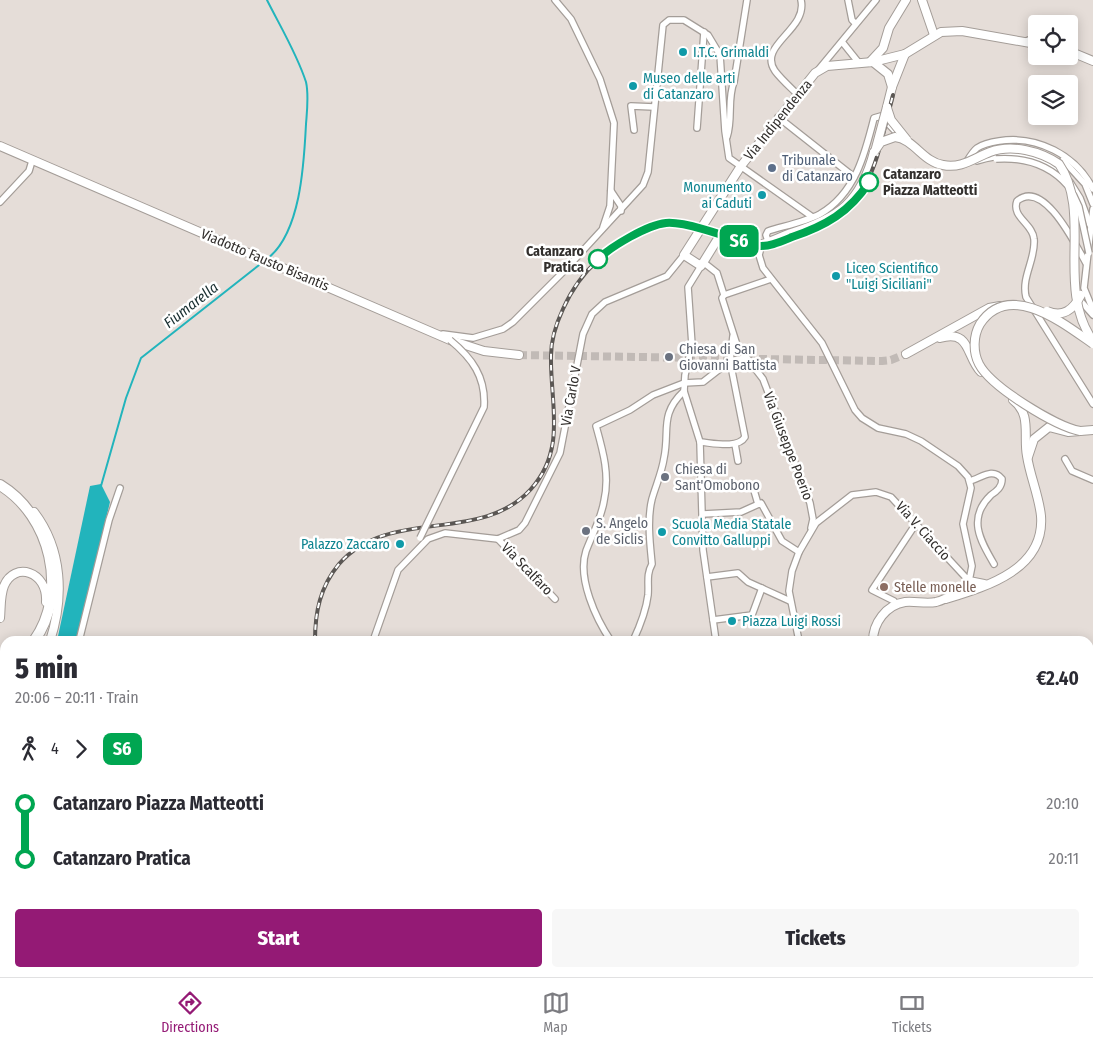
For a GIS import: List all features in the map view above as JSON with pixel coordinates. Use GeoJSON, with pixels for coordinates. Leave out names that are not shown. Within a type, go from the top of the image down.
{"type":"FeatureCollection","features":[{"type":"Feature","properties":{"kind":"highway"},"geometry":{"type":"LineString","coordinates":[[0,485],[15,495],[38,523],[50,564],[52,589],[50,608],[37,636]]}},
{"type":"Feature","properties":{"kind":"street"},"geometry":{"type":"LineString","coordinates":[[555,0],[570,19],[607,97],[614,122],[610,206],[601,231]]}},
{"type":"Feature","properties":{"kind":"street"},"geometry":{"type":"LineString","coordinates":[[727,137],[731,121],[730,92],[734,82],[747,0]]}},
{"type":"Feature","properties":{"kind":"street"},"geometry":{"type":"LineString","coordinates":[[797,94],[774,70],[771,59],[772,51],[799,18],[802,6],[801,0]]}},
{"type":"Feature","properties":{"kind":"street"},"geometry":{"type":"LineString","coordinates":[[848,0],[852,20],[855,23]]}},
{"type":"Feature","properties":{"kind":"street","name":"Via Indipendenza"},"geometry":{"type":"LineString","coordinates":[[684,255],[741,166],[778,117],[843,43],[855,23],[876,0]]}},
{"type":"Feature","properties":{"kind":"street"},"geometry":{"type":"LineString","coordinates":[[891,91],[888,74],[880,66],[871,62],[883,48],[889,28],[906,0]]}},
{"type":"Feature","properties":{"kind":"street"},"geometry":{"type":"LineString","coordinates":[[922,0],[934,35]]}},
{"type":"Feature","properties":{"kind":"street"},"geometry":{"type":"LineString","coordinates":[[431,331],[448,336],[473,338],[503,328],[521,316],[620,211],[646,179],[663,25],[669,20],[684,20],[704,32],[708,35],[720,55],[725,131],[729,158],[811,216]]}},
{"type":"Feature","properties":{"kind":"street"},"geometry":{"type":"LineString","coordinates":[[715,636],[703,550],[700,442],[684,391],[692,345],[688,287],[726,229],[736,230],[752,244],[765,243],[822,223],[841,211],[858,193],[866,180],[891,91],[905,54],[913,47],[934,35],[946,31],[962,31],[1028,43]]}},
{"type":"Feature","properties":{"kind":"street"},"geometry":{"type":"LineString","coordinates":[[697,128],[704,32]]}},
{"type":"Feature","properties":{"kind":"street"},"geometry":{"type":"LineString","coordinates":[[1024,42],[1028,40]]}},
{"type":"Feature","properties":{"kind":"street"},"geometry":{"type":"LineString","coordinates":[[843,43],[859,64]]}},
{"type":"Feature","properties":{"kind":"street","name":"Via Indipendenza"},"geometry":{"type":"LineString","coordinates":[[815,73],[827,66],[859,64],[905,54]]}},
{"type":"Feature","properties":{"kind":"street"},"geometry":{"type":"LineString","coordinates":[[1078,55],[1093,61]]}},
{"type":"Feature","properties":{"kind":"street"},"geometry":{"type":"LineString","coordinates":[[634,130],[631,106],[654,107]]}},
{"type":"Feature","properties":{"kind":"street"},"geometry":{"type":"LineString","coordinates":[[887,107],[891,120],[910,144]]}},
{"type":"Feature","properties":{"kind":"street"},"geometry":{"type":"LineString","coordinates":[[946,598],[969,581],[972,566],[962,524],[970,493],[970,481],[958,466],[921,441],[906,434],[878,428],[862,418],[822,343],[792,302],[771,279],[761,263],[760,255],[766,235],[768,231],[820,214],[834,202],[854,177],[863,160],[874,118],[879,116],[929,162],[946,168],[964,166],[996,158],[1019,158],[1048,169],[1061,179],[1072,192],[1079,207],[1089,253]]}},
{"type":"Feature","properties":{"kind":"street"},"geometry":{"type":"LineString","coordinates":[[778,117],[854,177]]}},
{"type":"Feature","properties":{"kind":"street"},"geometry":{"type":"LineString","coordinates":[[874,152],[881,142],[892,137],[899,137],[930,160],[947,166],[959,165],[989,152],[1006,149],[1033,152],[1056,162],[1073,177],[1087,201],[1091,221],[1089,253],[1082,294],[1085,324],[1093,343]]}},
{"type":"Feature","properties":{"kind":"street"},"geometry":{"type":"LineString","coordinates":[[964,166],[978,148],[987,144],[1017,140],[1044,145],[1073,163],[1093,189]]}},
{"type":"Feature","properties":{"kind":"street"},"geometry":{"type":"LineString","coordinates":[[978,148],[1015,143],[1033,146],[1050,152],[1064,161],[1080,176],[1093,204]]}},
{"type":"Feature","properties":{"kind":"street","name":"Viadotto Fausto Bisantis"},"geometry":{"type":"LineString","coordinates":[[0,147],[450,340],[484,351],[519,355]]}},
{"type":"Feature","properties":{"kind":"street"},"geometry":{"type":"LineString","coordinates":[[964,166],[988,158],[1009,155],[1025,156],[1041,161],[1057,170],[1070,182],[1080,198],[1090,225]]}},
{"type":"Feature","properties":{"kind":"street"},"geometry":{"type":"LineString","coordinates":[[0,202],[30,171],[32,161]]}},
{"type":"Feature","properties":{"kind":"street"},"geometry":{"type":"LineString","coordinates":[[611,192],[616,199],[620,211]]}},
{"type":"Feature","properties":{"kind":"street"},"geometry":{"type":"LineString","coordinates":[[616,199],[632,197]]}},
{"type":"Feature","properties":{"kind":"street"},"geometry":{"type":"LineString","coordinates":[[1086,262],[1060,219],[1049,206],[1035,198],[1023,198],[1017,201],[1018,215],[1032,231],[1034,239],[1024,286],[1026,297],[1093,404]]}},
{"type":"Feature","properties":{"kind":"street"},"geometry":{"type":"LineString","coordinates":[[610,206],[620,211]]}},
{"type":"Feature","properties":{"kind":"street"},"geometry":{"type":"LineString","coordinates":[[1093,209],[1085,270],[1085,293],[1093,310]]}},
{"type":"Feature","properties":{"kind":"street"},"geometry":{"type":"LineString","coordinates":[[1089,253],[1093,242]]}},
{"type":"Feature","properties":{"kind":"street"},"geometry":{"type":"LineString","coordinates":[[684,255],[702,264]]}},
{"type":"Feature","properties":{"kind":"street","name":"Via Carlo V"},"geometry":{"type":"LineString","coordinates":[[498,539],[519,530],[526,523],[556,464],[563,442],[583,334],[592,314],[612,298],[670,274],[684,255]]}},
{"type":"Feature","properties":{"kind":"street","name":"Via Giuseppe Poerio"},"geometry":{"type":"LineString","coordinates":[[702,264],[716,273],[724,295],[722,298],[733,333],[744,358],[763,379],[812,512],[811,530]]}},
{"type":"Feature","properties":{"kind":"street"},"geometry":{"type":"LineString","coordinates":[[1085,270],[1076,282],[1075,291],[1083,305],[1093,315]]}},
{"type":"Feature","properties":{"kind":"street"},"geometry":{"type":"LineString","coordinates":[[724,295],[771,279]]}},
{"type":"Feature","properties":{"kind":"street"},"geometry":{"type":"LineString","coordinates":[[906,354],[989,308],[1006,305],[1025,306],[1041,308],[1055,314],[1064,313],[1076,305],[1082,294]]}},
{"type":"Feature","properties":{"kind":"street"},"geometry":{"type":"LineString","coordinates":[[874,636],[878,622],[896,604],[933,602],[994,580],[1019,568],[1033,552],[1038,541],[1040,509],[1027,459],[1024,411],[995,382],[978,361],[975,339],[978,329],[988,315],[1006,305]]}},
{"type":"Feature","properties":{"kind":"street"},"geometry":{"type":"LineString","coordinates":[[1025,306],[1058,321],[1093,343]]}},
{"type":"Feature","properties":{"kind":"street"},"geometry":{"type":"LineString","coordinates":[[700,442],[735,444],[742,442],[745,435],[730,361],[733,333]]}},
{"type":"Feature","properties":{"kind":"street"},"geometry":{"type":"LineString","coordinates":[[931,340],[950,335],[958,337],[968,348],[978,368],[995,382],[1050,420],[1067,429],[1080,432]]}},
{"type":"Feature","properties":{"kind":"street"},"geometry":{"type":"LineString","coordinates":[[410,557],[484,407],[485,392],[476,368],[466,353],[450,340]]}},
{"type":"Feature","properties":{"kind":"street"},"geometry":{"type":"LineString","coordinates":[[608,636],[592,606],[586,586],[585,556],[604,501],[606,460],[596,426],[630,410],[654,395],[684,383],[703,382],[730,361],[744,358]]}},
{"type":"Feature","properties":{"kind":"street"},"geometry":{"type":"LineString","coordinates":[[635,636],[644,615],[648,594],[648,572],[652,564],[650,554],[651,507],[665,456],[665,425],[675,399],[684,391]]}},
{"type":"Feature","properties":{"kind":"street"},"geometry":{"type":"LineString","coordinates":[[1027,459],[1034,438],[1046,428],[1051,426],[1068,432],[1092,430]]}},
{"type":"Feature","properties":{"kind":"street"},"geometry":{"type":"LineString","coordinates":[[735,444],[738,461]]}},
{"type":"Feature","properties":{"kind":"street"},"geometry":{"type":"LineString","coordinates":[[1065,459],[1072,472],[1093,480]]}},
{"type":"Feature","properties":{"kind":"street"},"geometry":{"type":"LineString","coordinates":[[970,481],[992,473],[999,475],[1002,479],[999,489],[982,504],[977,518],[982,542],[994,564]]}},
{"type":"Feature","properties":{"kind":"street"},"geometry":{"type":"LineString","coordinates":[[753,487],[758,504]]}},
{"type":"Feature","properties":{"kind":"street"},"geometry":{"type":"LineString","coordinates":[[80,636],[109,520],[120,488]]}},
{"type":"Feature","properties":{"kind":"street","name":"Via V. Ciaccio"},"geometry":{"type":"LineString","coordinates":[[798,636],[790,601],[789,582],[799,552],[811,530],[825,514],[852,495],[862,492],[886,494],[897,501],[969,581]]}},
{"type":"Feature","properties":{"kind":"street"},"geometry":{"type":"LineString","coordinates":[[15,495],[32,509],[39,519],[57,561],[59,603],[51,636]]}},
{"type":"Feature","properties":{"kind":"street"},"geometry":{"type":"LineString","coordinates":[[703,514],[741,512],[758,504],[764,505],[782,540],[799,552]]}},
{"type":"Feature","properties":{"kind":"street"},"geometry":{"type":"LineString","coordinates":[[896,604],[894,600],[872,590],[916,522]]}},
{"type":"Feature","properties":{"kind":"street"},"geometry":{"type":"LineString","coordinates":[[375,636],[395,576],[410,557],[435,535],[445,533],[498,539]]}},
{"type":"Feature","properties":{"kind":"street","name":"Via Scalfaro"},"geometry":{"type":"LineString","coordinates":[[498,539],[555,599]]}},
{"type":"Feature","properties":{"kind":"street"},"geometry":{"type":"LineString","coordinates":[[0,618],[2,594],[9,579],[25,572],[39,577],[45,586],[46,604],[40,624],[32,636]]}},
{"type":"Feature","properties":{"kind":"street"},"geometry":{"type":"LineString","coordinates":[[707,577],[738,573],[748,582],[790,601]]}},
{"type":"Feature","properties":{"kind":"street"},"geometry":{"type":"LineString","coordinates":[[969,581],[984,584]]}},
{"type":"Feature","properties":{"kind":"street"},"geometry":{"type":"LineString","coordinates":[[713,620],[752,616],[762,588]]}},
{"type":"Feature","properties":{"kind":"water"},"geometry":{"type":"Polygon","coordinates":[[[101,484],[110,502],[78,636],[58,636],[90,486],[101,484]]]}},
{"type":"Feature","properties":{"kind":"waterway","name":"Fiumarella"},"geometry":{"type":"LineString","coordinates":[[267,0],[298,61],[306,82],[308,98],[302,177],[294,215],[278,247],[267,259]]}},
{"type":"Feature","properties":{"kind":"waterway","name":"Fiumarella"},"geometry":{"type":"LineString","coordinates":[[101,486],[126,398],[141,358],[263,262]]}},
{"type":"Feature","properties":{"kind":"tunnel"},"geometry":{"type":"LineString","coordinates":[[519,355],[882,361],[891,360],[906,354]]}},
{"type":"Feature","properties":{"kind":"railway"},"geometry":{"type":"LineString","coordinates":[[815,229],[835,218],[851,204],[862,190],[877,156],[893,95]]}},
{"type":"Feature","properties":{"kind":"railway"},"geometry":{"type":"LineString","coordinates":[[315,636],[320,600],[327,582],[339,564],[360,546],[383,536],[487,516],[510,506],[531,489],[542,474],[553,442],[554,408],[551,349],[558,320],[571,294],[588,270],[609,252],[649,228]]}},
{"type":"Feature","properties":{"kind":"train","name":"S6"},"geometry":{"type":"LineString","coordinates":[[598,259],[615,246],[649,228],[667,223],[755,246],[769,246],[827,224],[838,217],[853,204],[869,182]]}},
{"type":"Feature","properties":{"kind":"place","name":"I.T.C. Grimaldi"},"geometry":{"type":"Point","coordinates":[683,52]}},
{"type":"Feature","properties":{"kind":"place","name":"Museo delle arti di Catanzaro"},"geometry":{"type":"Point","coordinates":[633,86]}},
{"type":"Feature","properties":{"kind":"place","name":"Tribunale di Catanzaro"},"geometry":{"type":"Point","coordinates":[772,168]}},
{"type":"Feature","properties":{"kind":"place","name":"Catanzaro Piazza Matteotti"},"geometry":{"type":"Point","coordinates":[869,182]}},
{"type":"Feature","properties":{"kind":"place","name":"Monumento ai Caduti"},"geometry":{"type":"Point","coordinates":[762,195]}},
{"type":"Feature","properties":{"kind":"place","name":"Catanzaro Pratica"},"geometry":{"type":"Point","coordinates":[598,259]}},
{"type":"Feature","properties":{"kind":"place","name":"Liceo Scientifico \"Luigi Siciliani\""},"geometry":{"type":"Point","coordinates":[836,276]}},
{"type":"Feature","properties":{"kind":"place","name":"Chiesa di San Giovanni Battista"},"geometry":{"type":"Point","coordinates":[669,357]}},
{"type":"Feature","properties":{"kind":"place","name":"Chiesa di Sant'Omobono"},"geometry":{"type":"Point","coordinates":[665,477]}},
{"type":"Feature","properties":{"kind":"place","name":"S. Angelo de Siclis"},"geometry":{"type":"Point","coordinates":[586,531]}},
{"type":"Feature","properties":{"kind":"place","name":"Scuola Media Statale Convitto Galluppi"},"geometry":{"type":"Point","coordinates":[662,532]}},
{"type":"Feature","properties":{"kind":"place","name":"Palazzo Zaccaro"},"geometry":{"type":"Point","coordinates":[400,544]}},
{"type":"Feature","properties":{"kind":"place","name":"Stelle monelle"},"geometry":{"type":"Point","coordinates":[884,587]}},
{"type":"Feature","properties":{"kind":"place","name":"Piazza Luigi Rossi"},"geometry":{"type":"Point","coordinates":[732,621]}}]}
